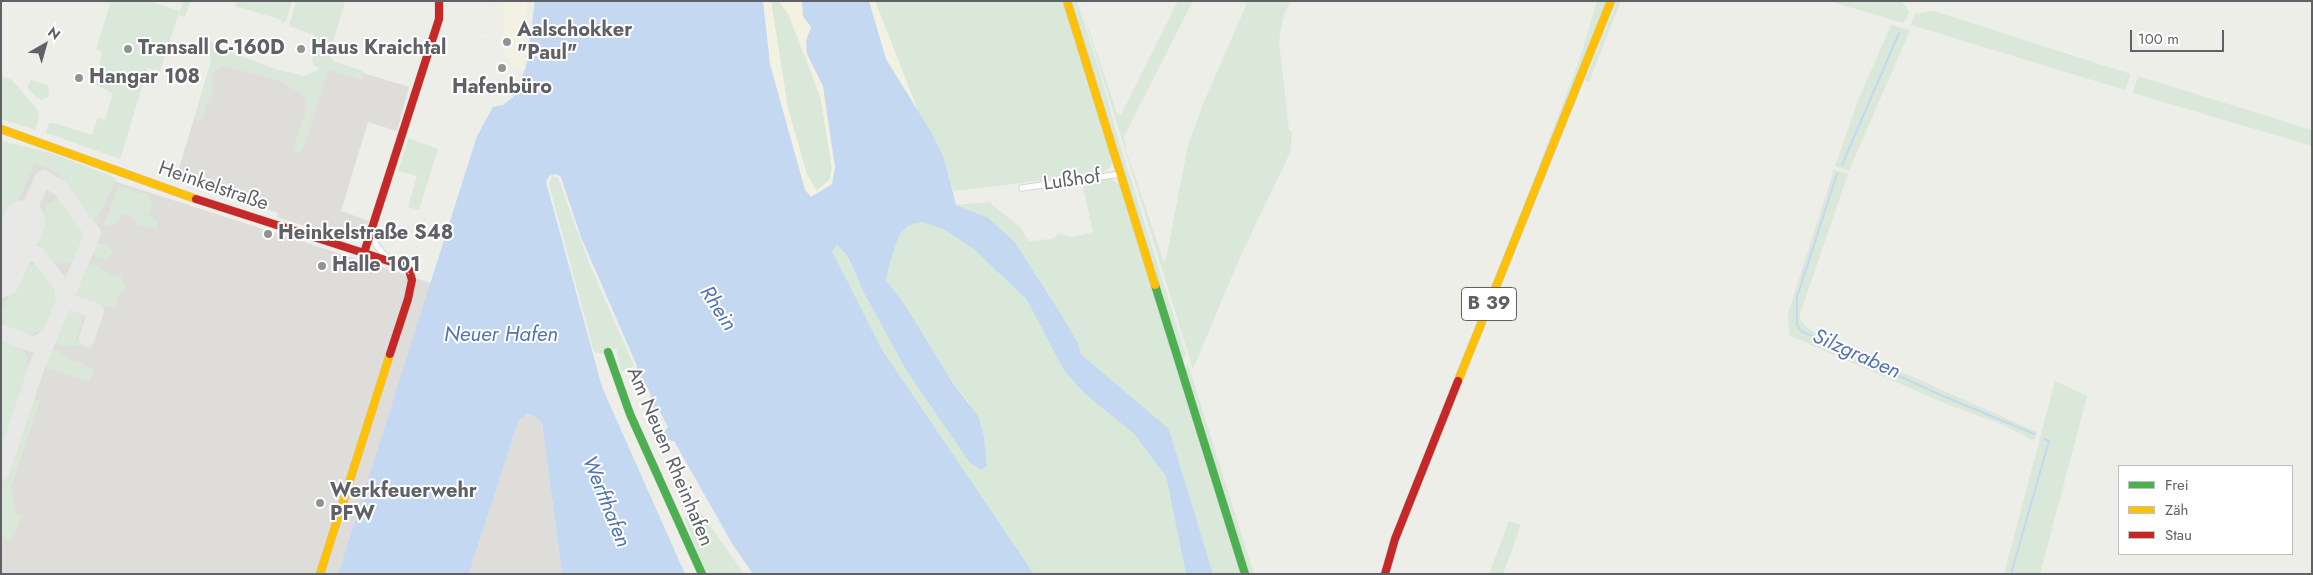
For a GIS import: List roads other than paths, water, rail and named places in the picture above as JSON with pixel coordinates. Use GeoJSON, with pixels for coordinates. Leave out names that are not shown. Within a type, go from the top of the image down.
{"type":"FeatureCollection","features":[{"type":"Feature","properties":{"kind":"street"},"geometry":{"type":"LineString","coordinates":[[364,253],[439,19],[440,1]]}},
{"type":"Feature","properties":{"kind":"street"},"geometry":{"type":"LineString","coordinates":[[1067,1],[1245,574]]}},
{"type":"Feature","properties":{"kind":"street","name":"B 39"},"geometry":{"type":"LineString","coordinates":[[1385,574],[1395,539],[1412,495],[1612,1]]}},
{"type":"Feature","properties":{"kind":"street","name":"Heinkelstraße"},"geometry":{"type":"LineString","coordinates":[[1,129],[192,198],[404,266],[412,276],[408,299],[320,574]]}},
{"type":"Feature","properties":{"kind":"street","name":"Lußhof"},"geometry":{"type":"LineString","coordinates":[[1022,188],[1121,174]]}},
{"type":"Feature","properties":{"kind":"street"},"geometry":{"type":"LineString","coordinates":[[373,226],[376,245],[390,262]]}},
{"type":"Feature","properties":{"kind":"street","name":"Am Neuen Rheinhafen"},"geometry":{"type":"LineString","coordinates":[[608,352],[630,414],[702,574]]}},
{"type":"Feature","properties":{"kind":"water"},"geometry":{"type":"Polygon","coordinates":[[[535,1],[763,1],[770,64],[805,190],[811,197],[832,184],[835,167],[823,86],[807,54],[806,41],[811,27],[803,16],[802,1],[869,1],[886,59],[931,132],[944,158],[956,205],[987,217],[1014,241],[1061,314],[1078,343],[1081,354],[1169,429],[1213,574],[1186,574],[1166,476],[1134,434],[1085,394],[1063,369],[1027,300],[974,249],[943,229],[922,222],[909,225],[900,234],[892,255],[886,280],[907,308],[952,382],[978,416],[984,436],[987,466],[981,470],[969,462],[906,370],[864,293],[848,257],[837,245],[832,251],[881,348],[1034,574],[753,574],[733,545],[674,441],[667,440],[663,433],[668,427],[659,410],[652,408],[649,404],[648,401],[651,395],[643,379],[635,374],[637,366],[581,237],[561,177],[556,174],[549,176],[546,182],[602,387],[685,574],[562,574],[542,423],[535,416],[527,414],[518,421],[469,574],[338,574],[477,136],[493,107],[503,105],[513,97],[526,67],[535,1]]]}},
{"type":"Feature","properties":{"kind":"waterway","name":"Silzgraben"},"geometry":{"type":"LineString","coordinates":[[1842,165],[1899,33]]}},
{"type":"Feature","properties":{"kind":"waterway","name":"Silzgraben"},"geometry":{"type":"LineString","coordinates":[[1837,174],[1797,297],[1797,325],[1801,331],[1936,393],[2034,434]]}},
{"type":"Feature","properties":{"kind":"waterway","name":"Silzgraben"},"geometry":{"type":"LineString","coordinates":[[2011,574],[2049,441],[2044,439]]}},
{"type":"Feature","properties":{"kind":"railway"},"geometry":{"type":"LineString","coordinates":[[313,574],[487,24],[490,1]]}},
{"type":"Feature","properties":{"kind":"place","name":"Aalschokker \"Paul\""},"geometry":{"type":"Point","coordinates":[507,42]}},
{"type":"Feature","properties":{"kind":"place","name":"Transall C-160D"},"geometry":{"type":"Point","coordinates":[128,49]}},
{"type":"Feature","properties":{"kind":"place","name":"Haus Kraichtal"},"geometry":{"type":"Point","coordinates":[301,49]}},
{"type":"Feature","properties":{"kind":"place","name":"Hafenbüro"},"geometry":{"type":"Point","coordinates":[502,68]}},
{"type":"Feature","properties":{"kind":"place","name":"Hangar 108"},"geometry":{"type":"Point","coordinates":[79,78]}},
{"type":"Feature","properties":{"kind":"place","name":"Heinkelstraße S48"},"geometry":{"type":"Point","coordinates":[268,234]}},
{"type":"Feature","properties":{"kind":"place","name":"Halle 101"},"geometry":{"type":"Point","coordinates":[322,266]}},
{"type":"Feature","properties":{"kind":"place","name":"Werkfeuerwehr PFW"},"geometry":{"type":"Point","coordinates":[320,503]}},
{"type":"Feature","properties":{"kind":"water label","name":"Rhein"},"geometry":{"type":"Point","coordinates":[717,309]}},
{"type":"Feature","properties":{"kind":"water label","name":"Neuer Hafen"},"geometry":{"type":"Point","coordinates":[501,336]}},
{"type":"Feature","properties":{"kind":"water label","name":"Werfthafen"},"geometry":{"type":"Point","coordinates":[605,502]}}]}
